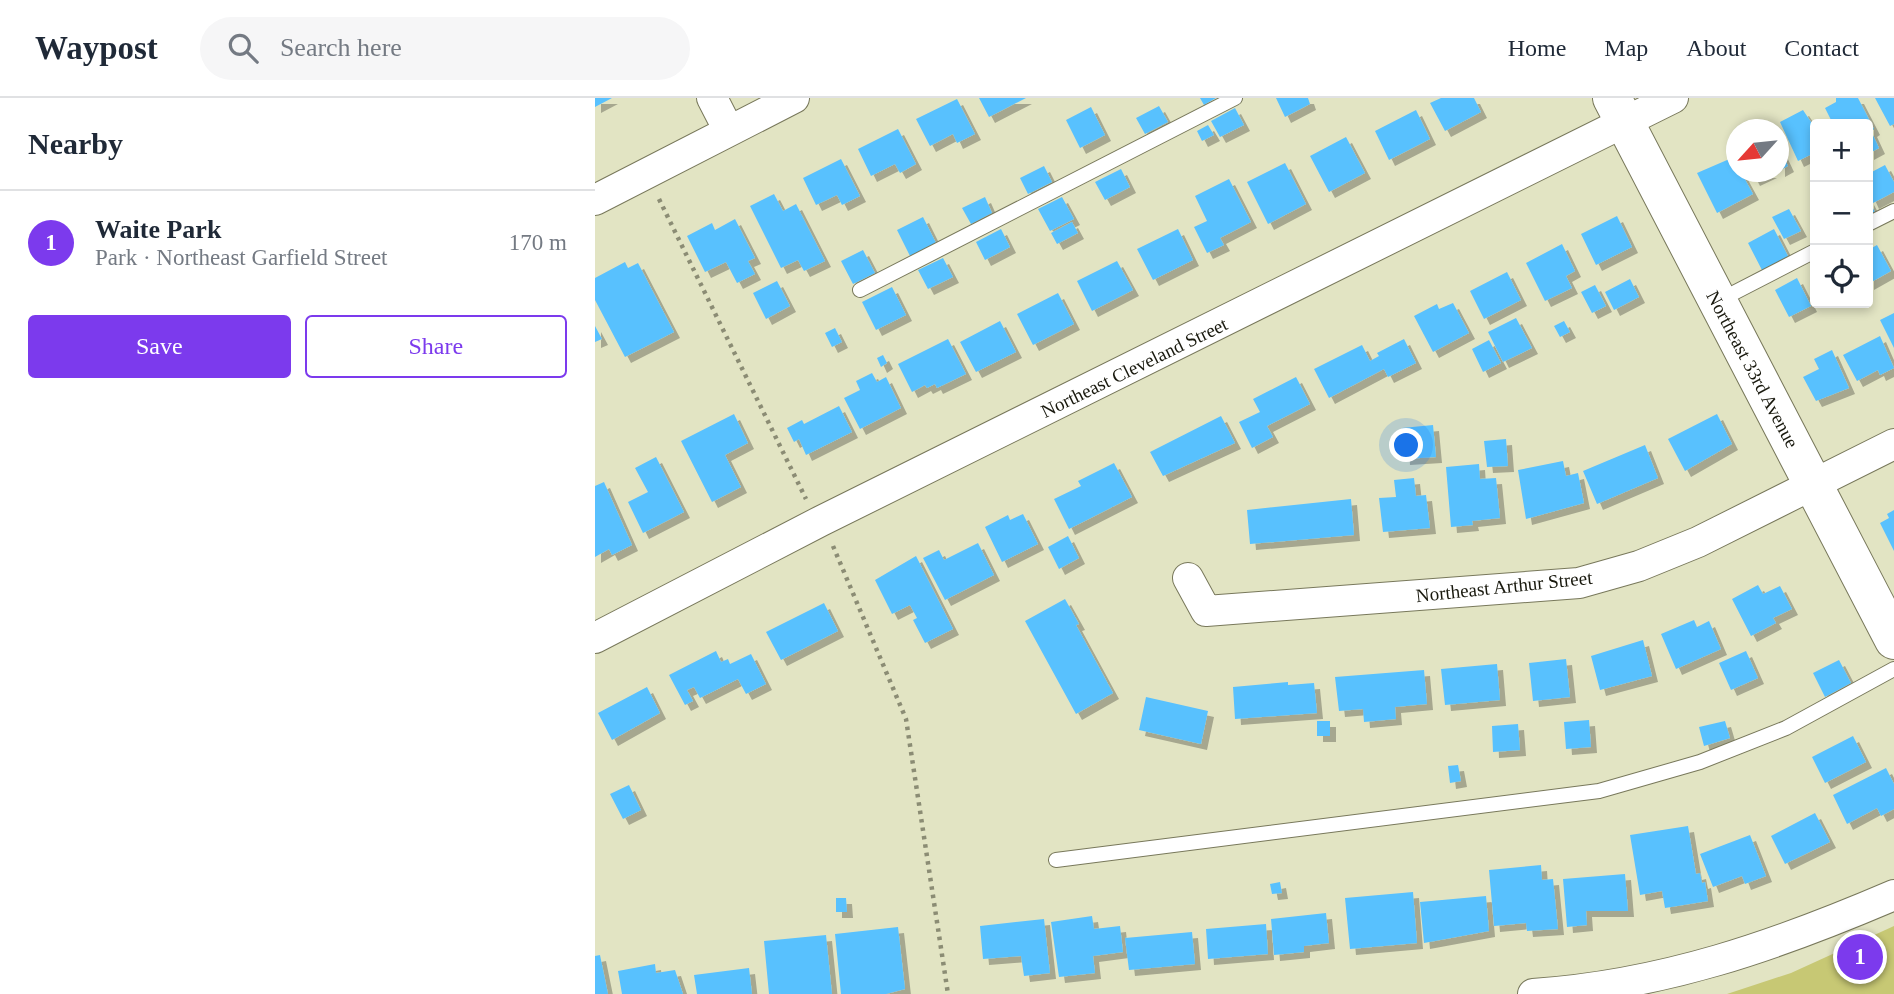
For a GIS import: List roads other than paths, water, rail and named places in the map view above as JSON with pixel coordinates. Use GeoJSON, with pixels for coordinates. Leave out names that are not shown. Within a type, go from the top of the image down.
{"type":"FeatureCollection","features":[{"type":"Feature","properties":{"kind":"street"},"geometry":{"type":"LineString","coordinates":[[712,98],[729,131]]}},
{"type":"Feature","properties":{"kind":"street"},"geometry":{"type":"LineString","coordinates":[[595,200],[794,98]]}},
{"type":"Feature","properties":{"kind":"street","name":"Northeast Cleveland Street"},"geometry":{"type":"LineString","coordinates":[[595,638],[821,521],[1448,211],[1618,109],[1673,98]]}},
{"type":"Feature","properties":{"kind":"street","name":"Northeast 33rd Avenue"},"geometry":{"type":"LineString","coordinates":[[1618,109],[1894,640]]}},
{"type":"Feature","properties":{"kind":"street","name":"Northeast Arthur Street"},"geometry":{"type":"LineString","coordinates":[[1188,578],[1206,611],[1579,583],[1639,566],[1814,485],[1894,444]]}},
{"type":"Feature","properties":{"kind":"street"},"geometry":{"type":"LineString","coordinates":[[1533,994],[1580,991],[1691,969],[1797,936],[1894,895]]}},
{"type":"Feature","properties":{"kind":"lane"},"geometry":{"type":"LineString","coordinates":[[860,290],[1235,98]]}},
{"type":"Feature","properties":{"kind":"lane"},"geometry":{"type":"LineString","coordinates":[[1873,222],[1894,211]]}},
{"type":"Feature","properties":{"kind":"lane"},"geometry":{"type":"LineString","coordinates":[[1718,301],[1810,254]]}},
{"type":"Feature","properties":{"kind":"lane"},"geometry":{"type":"LineString","coordinates":[[1056,860],[1599,791],[1700,762],[1786,728],[1894,669]]}},
{"type":"Feature","properties":{"kind":"place","name":"Waite Park"},"geometry":{"type":"Point","coordinates":[1860,957]}}]}
